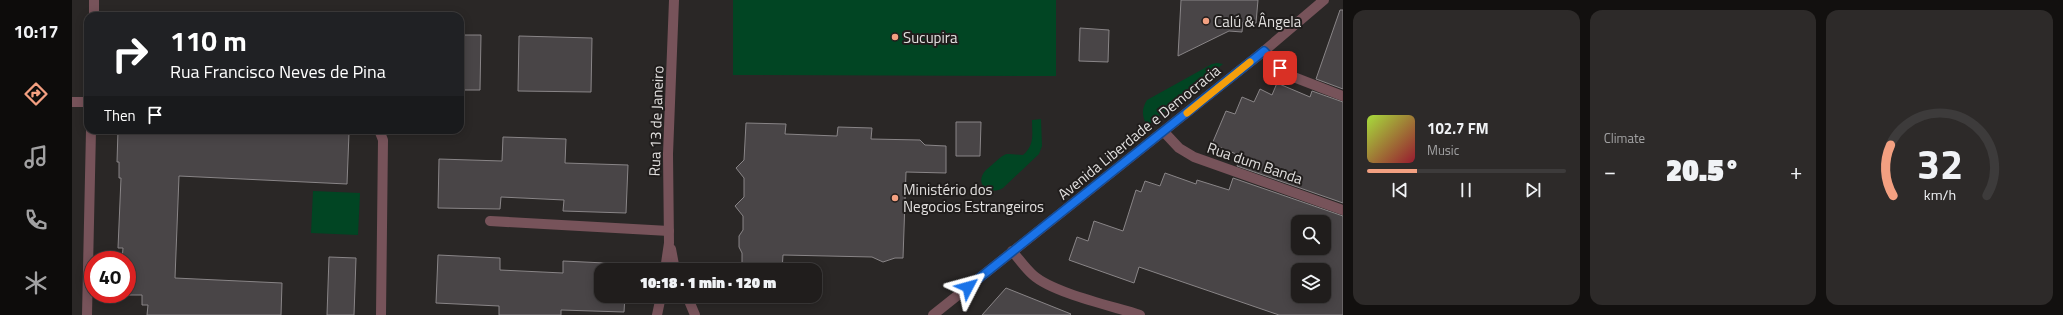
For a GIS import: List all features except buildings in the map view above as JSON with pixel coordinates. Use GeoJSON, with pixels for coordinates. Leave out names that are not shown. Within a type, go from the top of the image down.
{"type":"FeatureCollection","features":[{"type":"Feature","properties":{"kind":"street"},"geometry":{"type":"LineString","coordinates":[[94,0],[94,12]]}},
{"type":"Feature","properties":{"kind":"street","name":"Rua 13 de Janeiro"},"geometry":{"type":"LineString","coordinates":[[666,263],[669,243],[668,154],[674,0]]}},
{"type":"Feature","properties":{"kind":"street","name":"Avenida Liberdade e Democracia"},"geometry":{"type":"LineString","coordinates":[[933,315],[1164,132],[1324,0]]}},
{"type":"Feature","properties":{"kind":"street"},"geometry":{"type":"LineString","coordinates":[[1264,51],[1280,68],[1291,76],[1343,96]]}},
{"type":"Feature","properties":{"kind":"street"},"geometry":{"type":"LineString","coordinates":[[72,102],[84,102]]}},
{"type":"Feature","properties":{"kind":"street","name":"Rua dum Banda"},"geometry":{"type":"LineString","coordinates":[[1164,132],[1179,148],[1194,157],[1343,210]]}},
{"type":"Feature","properties":{"kind":"street"},"geometry":{"type":"LineString","coordinates":[[87,315],[91,134]]}},
{"type":"Feature","properties":{"kind":"street"},"geometry":{"type":"LineString","coordinates":[[380,134],[382,140],[380,315]]}},
{"type":"Feature","properties":{"kind":"street"},"geometry":{"type":"LineString","coordinates":[[490,221],[669,231]]}},
{"type":"Feature","properties":{"kind":"street","name":"Rua 13 de Janeiro"},"geometry":{"type":"LineString","coordinates":[[669,243],[673,263]]}},
{"type":"Feature","properties":{"kind":"street"},"geometry":{"type":"LineString","coordinates":[[1012,251],[1033,275],[1050,285],[1140,315]]}},
{"type":"Feature","properties":{"kind":"street"},"geometry":{"type":"LineString","coordinates":[[658,315],[660,303]]}},
{"type":"Feature","properties":{"kind":"street"},"geometry":{"type":"LineString","coordinates":[[690,303],[695,315]]}},
{"type":"Feature","properties":{"kind":"green space","name":"Sucupira"},"geometry":{"type":"Polygon","coordinates":[[[733,0],[1056,0],[1056,76],[733,75],[733,0]]]}},
{"type":"Feature","properties":{"kind":"green space"},"geometry":{"type":"Polygon","coordinates":[[[1212,64],[1223,64],[1147,126],[1143,113],[1147,100],[1212,64]]]}},
{"type":"Feature","properties":{"kind":"green space"},"geometry":{"type":"Polygon","coordinates":[[[1041,119],[1042,146],[1039,154],[1003,188],[994,191],[983,186],[981,179],[984,173],[1000,158],[1007,154],[1023,155],[1027,151],[1031,143],[1032,120],[1041,119]]]}},
{"type":"Feature","properties":{"kind":"green space"},"geometry":{"type":"Polygon","coordinates":[[[313,191],[360,193],[358,235],[311,233],[313,191]]]}},
{"type":"Feature","properties":{"kind":"slow traffic"},"geometry":{"type":"LineString","coordinates":[[1187,113],[1250,62]]}},
{"type":"Feature","properties":{"kind":"place","name":"Calú & Ângela"},"geometry":{"type":"Point","coordinates":[1206,21]}},
{"type":"Feature","properties":{"kind":"place","name":"Sucupira"},"geometry":{"type":"Point","coordinates":[895,37]}},
{"type":"Feature","properties":{"kind":"place","name":"Ministério dos Negocios Estrangeiros"},"geometry":{"type":"Point","coordinates":[895,198]}},
{"type":"Feature","properties":{"kind":"route"},"geometry":{"type":"LineString","coordinates":[[968,287],[1264,51],[1280,68]]}}]}
